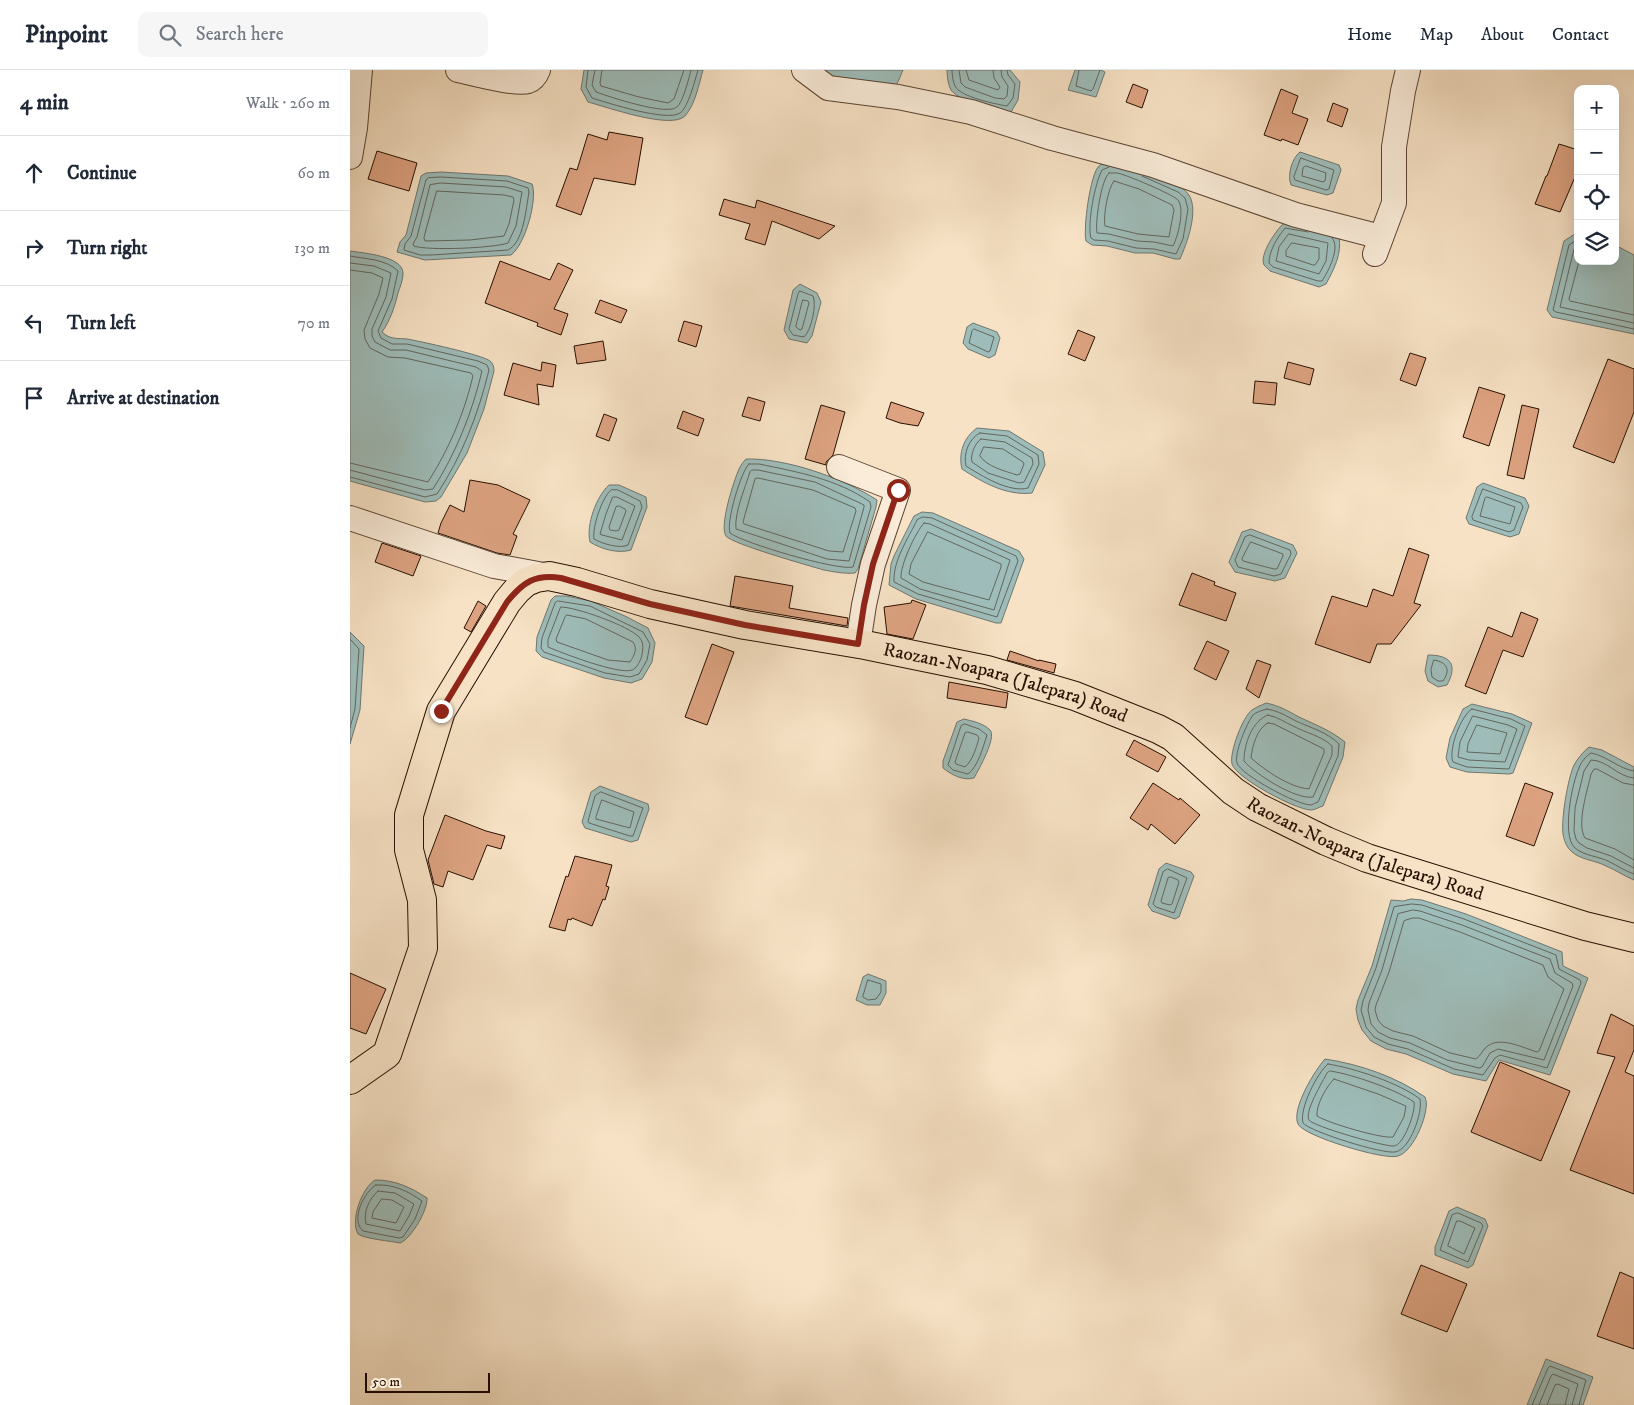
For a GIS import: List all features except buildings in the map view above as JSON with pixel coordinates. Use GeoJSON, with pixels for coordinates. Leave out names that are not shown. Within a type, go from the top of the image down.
{"type":"FeatureCollection","features":[{"type":"Feature","properties":{"kind":"main road","name":"Raozan-Noapara (Jalepara) Road"},"geometry":{"type":"LineString","coordinates":[[350,1080],[386,1054],[423,948],[422,900],[409,850],[409,815],[441,711],[507,602],[526,582],[549,576],[577,582],[659,606],[745,625],[858,644],[987,670],[1075,696],[1158,729],[1173,737],[1241,796],[1271,815],[1326,841],[1367,858],[1585,926],[1634,938]]}},
{"type":"Feature","properties":{"kind":"street"},"geometry":{"type":"LineString","coordinates":[[350,157],[355,128],[360,70]]}},
{"type":"Feature","properties":{"kind":"street"},"geometry":{"type":"LineString","coordinates":[[458,70],[526,82],[534,78],[538,70]]}},
{"type":"Feature","properties":{"kind":"street"},"geometry":{"type":"LineString","coordinates":[[804,70],[828,88],[898,97],[972,112],[1052,138],[1153,164],[1378,245],[1394,204],[1394,147],[1402,91],[1408,70]]}},
{"type":"Feature","properties":{"kind":"street"},"geometry":{"type":"LineString","coordinates":[[839,467],[898,490],[873,564],[858,644]]}},
{"type":"Feature","properties":{"kind":"street"},"geometry":{"type":"LineString","coordinates":[[350,518],[494,566],[549,576]]}},
{"type":"Feature","properties":{"kind":"water"},"geometry":{"type":"Polygon","coordinates":[[[584,70],[703,70],[696,94],[685,116],[678,120],[667,120],[638,116],[588,102],[581,89],[584,70]]]}},
{"type":"Feature","properties":{"kind":"water"},"geometry":{"type":"Polygon","coordinates":[[[816,70],[903,70],[896,85],[880,89],[856,85],[816,70]]]}},
{"type":"Feature","properties":{"kind":"water"},"geometry":{"type":"Polygon","coordinates":[[[947,70],[1010,70],[1020,82],[1018,100],[1011,112],[962,98],[951,90],[948,83],[947,70]]]}},
{"type":"Feature","properties":{"kind":"water"},"geometry":{"type":"Polygon","coordinates":[[[1075,70],[1101,70],[1105,72],[1096,97],[1068,90],[1075,70]]]}},
{"type":"Feature","properties":{"kind":"water"},"geometry":{"type":"Polygon","coordinates":[[[1300,152],[1339,165],[1341,170],[1333,193],[1327,195],[1291,185],[1291,167],[1300,152]]]}},
{"type":"Feature","properties":{"kind":"water"},"geometry":{"type":"Polygon","coordinates":[[[1106,162],[1163,179],[1183,189],[1189,195],[1193,210],[1191,227],[1180,259],[1153,253],[1135,253],[1107,246],[1092,245],[1086,241],[1086,215],[1090,190],[1096,171],[1099,166],[1106,162]]]}},
{"type":"Feature","properties":{"kind":"water"},"geometry":{"type":"Polygon","coordinates":[[[441,172],[508,176],[532,184],[533,200],[529,221],[521,242],[511,255],[425,260],[397,252],[400,242],[406,235],[421,176],[426,173],[441,172]]]}},
{"type":"Feature","properties":{"kind":"water"},"geometry":{"type":"Polygon","coordinates":[[[1284,223],[1339,237],[1338,255],[1326,284],[1319,287],[1270,271],[1264,265],[1266,249],[1284,223]]]}},
{"type":"Feature","properties":{"kind":"water"},"geometry":{"type":"Polygon","coordinates":[[[1574,235],[1574,265],[1619,265],[1619,247],[1634,255],[1634,334],[1552,317],[1547,310],[1564,241],[1574,235]]]}},
{"type":"Feature","properties":{"kind":"water"},"geometry":{"type":"Polygon","coordinates":[[[350,251],[373,254],[390,259],[402,268],[402,281],[392,313],[382,332],[385,335],[424,342],[476,355],[485,358],[493,365],[494,371],[484,409],[467,453],[441,497],[436,501],[425,502],[350,481],[350,251]]]}},
{"type":"Feature","properties":{"kind":"water"},"geometry":{"type":"Polygon","coordinates":[[[800,284],[817,293],[821,302],[812,336],[807,343],[789,339],[784,330],[793,290],[800,284]]]}},
{"type":"Feature","properties":{"kind":"water"},"geometry":{"type":"Polygon","coordinates":[[[973,323],[997,332],[1000,338],[995,355],[989,358],[968,349],[963,343],[967,327],[973,323]]]}},
{"type":"Feature","properties":{"kind":"water"},"geometry":{"type":"Polygon","coordinates":[[[977,428],[1009,431],[1043,452],[1045,465],[1032,493],[1013,492],[995,487],[962,469],[961,457],[963,446],[977,428]]]}},
{"type":"Feature","properties":{"kind":"water"},"geometry":{"type":"Polygon","coordinates":[[[746,459],[779,462],[814,471],[848,484],[877,500],[858,569],[855,573],[816,568],[756,549],[731,540],[726,536],[724,523],[728,503],[739,469],[746,459]]]}},
{"type":"Feature","properties":{"kind":"water"},"geometry":{"type":"Polygon","coordinates":[[[1483,483],[1525,498],[1529,506],[1519,534],[1510,537],[1469,524],[1466,518],[1477,487],[1483,483]]]}},
{"type":"Feature","properties":{"kind":"water"},"geometry":{"type":"Polygon","coordinates":[[[609,485],[619,485],[646,497],[647,507],[631,550],[610,550],[590,542],[589,528],[593,512],[604,490],[609,485]]]}},
{"type":"Feature","properties":{"kind":"water"},"geometry":{"type":"Polygon","coordinates":[[[922,512],[933,513],[1019,551],[1024,559],[1001,623],[916,599],[889,585],[891,564],[894,556],[914,516],[922,512]]]}},
{"type":"Feature","properties":{"kind":"water"},"geometry":{"type":"Polygon","coordinates":[[[1251,529],[1293,545],[1297,553],[1285,578],[1275,581],[1235,572],[1229,562],[1242,532],[1251,529]]]}},
{"type":"Feature","properties":{"kind":"water"},"geometry":{"type":"Polygon","coordinates":[[[555,596],[566,596],[591,601],[648,628],[655,643],[652,662],[642,679],[631,683],[604,678],[542,657],[536,651],[537,637],[551,600],[555,596]]]}},
{"type":"Feature","properties":{"kind":"water"},"geometry":{"type":"Polygon","coordinates":[[[350,632],[364,646],[360,710],[350,744],[350,632]]]}},
{"type":"Feature","properties":{"kind":"water"},"geometry":{"type":"Polygon","coordinates":[[[1428,655],[1436,655],[1450,662],[1452,672],[1447,685],[1438,687],[1428,681],[1425,671],[1428,655]]]}},
{"type":"Feature","properties":{"kind":"water"},"geometry":{"type":"Polygon","coordinates":[[[1266,703],[1283,708],[1334,734],[1345,742],[1343,757],[1323,806],[1314,810],[1303,809],[1280,799],[1244,777],[1232,764],[1235,744],[1245,719],[1252,710],[1266,703]]]}},
{"type":"Feature","properties":{"kind":"water"},"geometry":{"type":"Polygon","coordinates":[[[1472,704],[1512,714],[1532,723],[1513,773],[1467,772],[1450,767],[1446,758],[1450,738],[1463,709],[1472,704]]]}},
{"type":"Feature","properties":{"kind":"water"},"geometry":{"type":"Polygon","coordinates":[[[964,719],[984,726],[992,734],[983,761],[974,778],[970,779],[958,777],[943,768],[943,761],[957,722],[964,719]]]}},
{"type":"Feature","properties":{"kind":"water"},"geometry":{"type":"Polygon","coordinates":[[[1589,747],[1602,750],[1634,767],[1634,880],[1602,864],[1575,854],[1569,849],[1565,841],[1563,819],[1569,779],[1576,762],[1589,747]]]}},
{"type":"Feature","properties":{"kind":"water"},"geometry":{"type":"Polygon","coordinates":[[[600,786],[648,804],[649,809],[638,840],[631,842],[585,828],[582,822],[591,792],[600,786]]]}},
{"type":"Feature","properties":{"kind":"water"},"geometry":{"type":"Polygon","coordinates":[[[1166,863],[1191,872],[1194,876],[1179,917],[1175,919],[1152,911],[1148,905],[1159,869],[1166,863]]]}},
{"type":"Feature","properties":{"kind":"water"},"geometry":{"type":"Polygon","coordinates":[[[1411,899],[1422,900],[1466,914],[1562,952],[1563,966],[1588,978],[1550,1075],[1499,1060],[1486,1081],[1453,1074],[1406,1054],[1386,1049],[1371,1041],[1362,1030],[1356,1009],[1358,1000],[1372,966],[1391,900],[1403,901],[1411,899]]]}},
{"type":"Feature","properties":{"kind":"water"},"geometry":{"type":"Polygon","coordinates":[[[868,974],[886,981],[886,993],[880,1005],[867,1005],[856,1000],[863,977],[868,974]]]}},
{"type":"Feature","properties":{"kind":"water"},"geometry":{"type":"Polygon","coordinates":[[[1325,1059],[1377,1072],[1402,1083],[1425,1097],[1425,1114],[1417,1136],[1408,1149],[1398,1156],[1378,1155],[1329,1141],[1303,1129],[1298,1124],[1298,1109],[1305,1090],[1325,1059]]]}},
{"type":"Feature","properties":{"kind":"water"},"geometry":{"type":"Polygon","coordinates":[[[375,1180],[389,1181],[402,1185],[427,1198],[425,1210],[418,1224],[409,1236],[400,1243],[372,1239],[358,1234],[355,1221],[356,1213],[366,1190],[375,1180]]]}},
{"type":"Feature","properties":{"kind":"water"},"geometry":{"type":"Polygon","coordinates":[[[1457,1207],[1485,1219],[1488,1226],[1473,1265],[1468,1268],[1435,1255],[1435,1247],[1449,1211],[1457,1207]]]}},
{"type":"Feature","properties":{"kind":"water"},"geometry":{"type":"Polygon","coordinates":[[[1546,1359],[1593,1377],[1583,1405],[1527,1405],[1546,1359]]]}},
{"type":"Feature","properties":{"kind":"route"},"geometry":{"type":"LineString","coordinates":[[441,711],[507,602],[526,582],[536,578],[549,576],[561,578],[650,604],[745,625],[858,644],[873,564],[898,490]]}}]}
